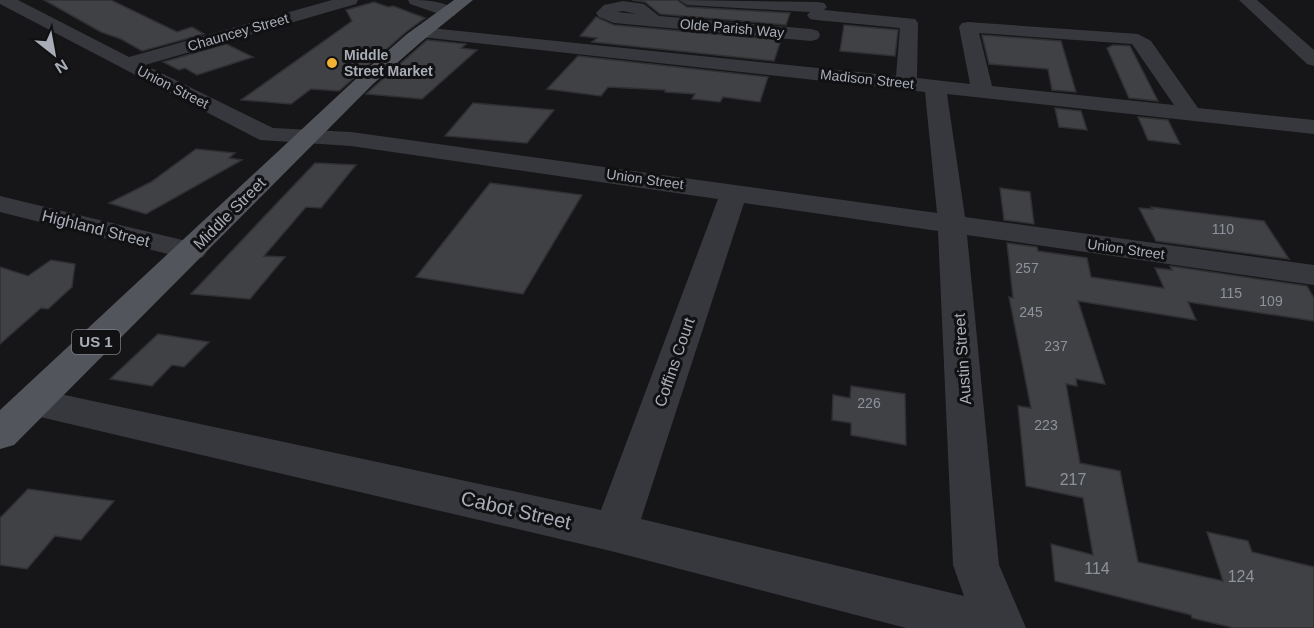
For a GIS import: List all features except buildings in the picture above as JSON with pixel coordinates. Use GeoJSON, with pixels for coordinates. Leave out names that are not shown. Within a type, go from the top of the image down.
{"type":"FeatureCollection","features":[{"type":"Feature","properties":{"kind":"main road","name":"Middle Street"},"geometry":{"type":"LineString","coordinates":[[0,434],[307,136],[421,32],[465,0]]}},
{"type":"Feature","properties":{"kind":"street","name":"Union Street"},"geometry":{"type":"LineString","coordinates":[[5,0],[268,135],[351,139],[952,222],[1314,275]]}},
{"type":"Feature","properties":{"kind":"street","name":"Chauncey Street"},"geometry":{"type":"LineString","coordinates":[[126,64],[350,0]]}},
{"type":"Feature","properties":{"kind":"street"},"geometry":{"type":"LineString","coordinates":[[416,0],[448,12]]}},
{"type":"Feature","properties":{"kind":"street"},"geometry":{"type":"LineString","coordinates":[[687,0],[818,7],[800,72]]}},
{"type":"Feature","properties":{"kind":"street"},"geometry":{"type":"LineString","coordinates":[[1247,0],[1314,60]]}},
{"type":"Feature","properties":{"kind":"street","name":"Austin Street"},"geometry":{"type":"LineString","coordinates":[[818,7],[909,23],[952,222],[976,565],[1000,628]]}},
{"type":"Feature","properties":{"kind":"street","name":"Olde Parish Way"},"geometry":{"type":"LineString","coordinates":[[653,21],[811,35]]}},
{"type":"Feature","properties":{"kind":"street"},"geometry":{"type":"LineString","coordinates":[[982,91],[968,27],[1128,38],[1144,45],[1191,113]]}},
{"type":"Feature","properties":{"kind":"street","name":"Madison Street"},"geometry":{"type":"LineString","coordinates":[[421,32],[1314,127]]}},
{"type":"Feature","properties":{"kind":"street","name":"Coffins Court"},"geometry":{"type":"LineString","coordinates":[[615,532],[734,192]]}},
{"type":"Feature","properties":{"kind":"street","name":"Highland Street"},"geometry":{"type":"LineString","coordinates":[[0,204],[192,250]]}},
{"type":"Feature","properties":{"kind":"street","name":"Cabot Street"},"geometry":{"type":"LineString","coordinates":[[32,402],[615,532],[1000,628]]}},
{"type":"Feature","properties":{"kind":"place","name":"Middle Street Market"},"geometry":{"type":"Point","coordinates":[332,63]}}]}
